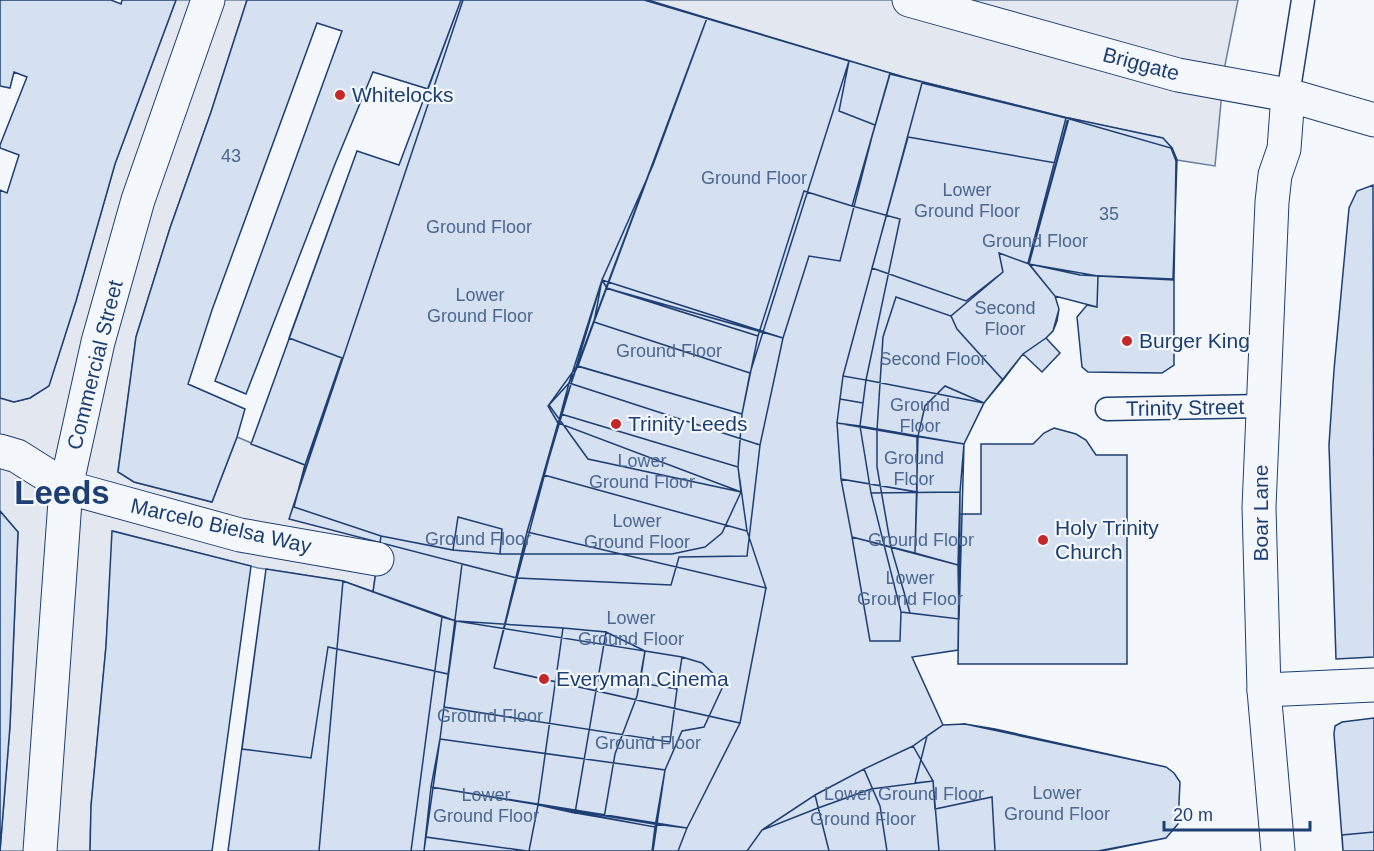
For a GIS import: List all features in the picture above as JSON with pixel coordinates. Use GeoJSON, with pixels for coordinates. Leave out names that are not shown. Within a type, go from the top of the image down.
{"type":"FeatureCollection","features":[{"type":"Feature","properties":{"kind":"street","name":"Commercial Street"},"geometry":{"type":"LineString","coordinates":[[40,851],[66,487],[98,342],[138,200],[208,0]]}},
{"type":"Feature","properties":{"kind":"street","name":"Briggate"},"geometry":{"type":"LineString","coordinates":[[909,0],[1178,75],[1288,95],[1374,120]]}},
{"type":"Feature","properties":{"kind":"street","name":"Boar Lane"},"geometry":{"type":"LineString","coordinates":[[1278,851],[1264,690],[1259,507],[1272,202],[1275,175],[1284,149],[1288,95]]}},
{"type":"Feature","properties":{"kind":"street","name":"Marcelo Bielsa Way"},"geometry":{"type":"LineString","coordinates":[[0,451],[17,456],[66,487],[240,535],[377,559]]}},
{"type":"Feature","properties":{"kind":"street"},"geometry":{"type":"LineString","coordinates":[[1264,690],[1374,685]]}},
{"type":"Feature","properties":{"kind":"lane"},"geometry":{"type":"LineString","coordinates":[[1288,95],[1303,0]]}},
{"type":"Feature","properties":{"kind":"lane","name":"Trinity Street"},"geometry":{"type":"LineString","coordinates":[[1107,410],[1263,406]]}},
{"type":"Feature","properties":{"kind":"shaded area"},"geometry":{"type":"Polygon","coordinates":[[[176,0],[247,0],[170,228],[136,337],[118,471],[134,482],[212,502],[237,437],[305,465],[294,507],[381,536],[373,592],[343,581],[258,568],[113,531],[106,646],[91,806],[90,851],[0,851],[10,726],[18,532],[0,511],[0,398],[14,402],[30,398],[49,385],[76,301],[115,164],[176,0]]]}},
{"type":"Feature","properties":{"kind":"shaded area"},"geometry":{"type":"Polygon","coordinates":[[[644,0],[1238,0],[1224,70],[1215,166],[1177,160],[1172,148],[1162,138],[1068,118],[907,78],[644,0]]]}},
{"type":"Feature","properties":{"kind":"building"},"geometry":{"type":"Polygon","coordinates":[[[0,0],[111,0],[121,4],[122,0],[176,0],[115,164],[49,386],[30,398],[14,402],[0,398],[0,190],[7,193],[19,155],[0,148],[0,145],[27,77],[14,72],[10,88],[0,86],[0,0]]]}},
{"type":"Feature","properties":{"kind":"building"},"geometry":{"type":"Polygon","coordinates":[[[247,0],[461,0],[428,89],[373,72],[246,394],[215,381],[342,31],[317,23],[212,310],[188,384],[245,409],[237,437],[212,502],[134,482],[118,472],[136,337],[170,228],[247,0]]]}},
{"type":"Feature","properties":{"kind":"building","name":"Trinity Leeds"},"geometry":{"type":"Polygon","coordinates":[[[461,0],[644,0],[907,78],[1068,118],[1029,264],[1080,275],[1098,276],[1097,307],[1055,296],[1059,309],[1057,321],[1053,331],[1046,338],[1060,353],[1042,372],[1023,354],[984,403],[964,444],[960,492],[958,650],[912,657],[943,725],[965,724],[995,729],[1166,767],[1180,782],[1178,824],[1166,838],[1098,851],[228,851],[266,569],[343,581],[373,592],[381,536],[294,507],[305,465],[251,444],[357,151],[399,165],[461,0]]]}},
{"type":"Feature","properties":{"kind":"building","name":"Trinity Leeds"},"geometry":{"type":"Polygon","coordinates":[[[461,0],[644,0],[907,78],[1068,118],[1029,264],[1080,275],[1098,276],[1097,307],[1055,296],[1059,309],[1057,321],[1053,331],[1046,338],[1060,353],[1042,372],[1023,354],[984,403],[964,444],[960,492],[958,650],[912,657],[943,725],[965,724],[995,729],[1166,767],[1180,782],[1178,824],[1166,838],[1098,851],[228,851],[266,569],[343,581],[373,592],[381,536],[294,507],[305,465],[251,444],[357,151],[399,165],[461,0]]]}},
{"type":"Feature","properties":{"kind":"building"},"geometry":{"type":"Polygon","coordinates":[[[461,0],[644,0],[707,18],[577,366],[548,406],[558,423],[741,492],[722,533],[705,547],[672,554],[500,554],[502,529],[458,517],[453,550],[381,536],[294,507],[305,465],[342,358],[289,338],[357,151],[399,165],[461,0]]]}},
{"type":"Feature","properties":{"kind":"building"},"geometry":{"type":"Polygon","coordinates":[[[461,0],[648,0],[707,18],[653,165],[602,280],[527,532],[517,578],[289,519],[342,358],[289,338],[357,151],[399,165],[461,0]]]}},
{"type":"Feature","properties":{"kind":"building"},"geometry":{"type":"Polygon","coordinates":[[[463,0],[648,0],[707,18],[577,366],[548,406],[558,423],[527,532],[517,578],[289,519],[463,0]]]}},
{"type":"Feature","properties":{"kind":"building"},"geometry":{"type":"Polygon","coordinates":[[[707,18],[890,73],[852,206],[804,191],[758,336],[606,288],[707,18]]]}},
{"type":"Feature","properties":{"kind":"building"},"geometry":{"type":"Polygon","coordinates":[[[707,18],[849,61],[750,373],[594,322],[707,18]]]}},
{"type":"Feature","properties":{"kind":"building"},"geometry":{"type":"Polygon","coordinates":[[[707,18],[849,61],[839,111],[875,125],[840,261],[809,256],[783,338],[606,288],[707,18]]]}},
{"type":"Feature","properties":{"kind":"building"},"geometry":{"type":"Polygon","coordinates":[[[890,74],[1066,118],[1171,148],[1176,161],[1174,280],[1098,276],[1029,264],[1055,296],[1059,309],[1057,321],[1053,331],[1023,354],[984,403],[866,380],[900,219],[852,206],[890,74]]]}},
{"type":"Feature","properties":{"kind":"building"},"geometry":{"type":"Polygon","coordinates":[[[922,83],[1066,118],[1028,263],[1055,296],[1059,309],[1053,331],[1023,354],[984,403],[945,386],[925,406],[918,436],[860,426],[866,380],[843,376],[922,83]]]}},
{"type":"Feature","properties":{"kind":"building"},"geometry":{"type":"Polygon","coordinates":[[[1069,118],[1163,138],[1172,148],[1177,160],[1173,279],[1080,275],[1029,264],[1069,118]]]}},
{"type":"Feature","properties":{"kind":"building"},"geometry":{"type":"Polygon","coordinates":[[[908,137],[1056,163],[1029,264],[999,253],[1003,272],[966,301],[872,268],[908,137]]]}},
{"type":"Feature","properties":{"kind":"building"},"geometry":{"type":"Polygon","coordinates":[[[1373,185],[1374,657],[1336,659],[1329,445],[1334,370],[1349,208],[1357,191],[1373,185]]]}},
{"type":"Feature","properties":{"kind":"building"},"geometry":{"type":"Polygon","coordinates":[[[999,253],[1029,264],[1055,296],[1059,309],[1053,331],[1023,354],[1003,380],[957,329],[951,316],[1003,272],[999,253]]]}},
{"type":"Feature","properties":{"kind":"building","name":"Burger King"},"geometry":{"type":"Polygon","coordinates":[[[1098,276],[1174,280],[1174,365],[1162,373],[1088,372],[1082,367],[1077,317],[1087,305],[1097,307],[1098,276]]]}},
{"type":"Feature","properties":{"kind":"building"},"geometry":{"type":"Polygon","coordinates":[[[602,280],[607,288],[758,336],[742,414],[577,366],[594,322],[602,280]]]}},
{"type":"Feature","properties":{"kind":"building"},"geometry":{"type":"Polygon","coordinates":[[[602,280],[783,338],[760,445],[569,383],[602,280]]]}},
{"type":"Feature","properties":{"kind":"building"},"geometry":{"type":"Polygon","coordinates":[[[896,297],[951,316],[957,329],[1003,380],[984,403],[964,444],[877,430],[883,337],[896,297]]]}},
{"type":"Feature","properties":{"kind":"building"},"geometry":{"type":"Polygon","coordinates":[[[594,322],[750,373],[742,414],[578,366],[594,322]]]}},
{"type":"Feature","properties":{"kind":"building"},"geometry":{"type":"Polygon","coordinates":[[[577,366],[742,414],[738,467],[561,414],[577,366]]]}},
{"type":"Feature","properties":{"kind":"building"},"geometry":{"type":"Polygon","coordinates":[[[578,366],[742,414],[738,467],[741,492],[588,459],[549,405],[569,383],[578,366]]]}},
{"type":"Feature","properties":{"kind":"building"},"geometry":{"type":"Polygon","coordinates":[[[843,376],[866,380],[863,403],[840,399],[843,376]]]}},
{"type":"Feature","properties":{"kind":"building"},"geometry":{"type":"Polygon","coordinates":[[[866,380],[984,403],[964,444],[860,426],[866,380]]]}},
{"type":"Feature","properties":{"kind":"building"},"geometry":{"type":"Polygon","coordinates":[[[569,383],[760,445],[747,556],[679,557],[671,585],[517,578],[569,383]]]}},
{"type":"Feature","properties":{"kind":"building"},"geometry":{"type":"Polygon","coordinates":[[[945,386],[984,403],[964,444],[958,565],[915,553],[918,436],[925,406],[945,386]]]}},
{"type":"Feature","properties":{"kind":"building"},"geometry":{"type":"Polygon","coordinates":[[[840,399],[863,403],[860,426],[837,423],[840,399]]]}},
{"type":"Feature","properties":{"kind":"building"},"geometry":{"type":"Polygon","coordinates":[[[561,414],[738,467],[747,531],[544,475],[561,414]]]}},
{"type":"Feature","properties":{"kind":"building"},"geometry":{"type":"Polygon","coordinates":[[[837,423],[917,437],[917,492],[841,479],[837,423]]]}},
{"type":"Feature","properties":{"kind":"building"},"geometry":{"type":"Polygon","coordinates":[[[860,426],[964,444],[960,492],[871,493],[860,426]]]}},
{"type":"Feature","properties":{"kind":"building","name":"Holy Trinity Church"},"geometry":{"type":"Polygon","coordinates":[[[1054,428],[1076,434],[1086,440],[1096,455],[1127,455],[1127,664],[958,664],[960,514],[981,514],[981,444],[1033,444],[1044,433],[1054,428]]]}},
{"type":"Feature","properties":{"kind":"building"},"geometry":{"type":"Polygon","coordinates":[[[877,430],[964,444],[959,619],[910,613],[891,547],[877,467],[877,430]]]}},
{"type":"Feature","properties":{"kind":"building"},"geometry":{"type":"Polygon","coordinates":[[[544,475],[747,531],[766,588],[527,532],[544,475]]]}},
{"type":"Feature","properties":{"kind":"building"},"geometry":{"type":"Polygon","coordinates":[[[841,479],[917,492],[915,553],[852,537],[841,479]]]}},
{"type":"Feature","properties":{"kind":"building"},"geometry":{"type":"Polygon","coordinates":[[[960,492],[959,619],[901,612],[871,493],[960,492]]]}},
{"type":"Feature","properties":{"kind":"building"},"geometry":{"type":"Polygon","coordinates":[[[0,511],[18,532],[10,726],[0,851],[0,511]]]}},
{"type":"Feature","properties":{"kind":"building"},"geometry":{"type":"Polygon","coordinates":[[[458,517],[502,529],[500,554],[453,550],[458,517]]]}},
{"type":"Feature","properties":{"kind":"building"},"geometry":{"type":"Polygon","coordinates":[[[112,531],[251,566],[212,851],[90,851],[91,806],[106,646],[112,531]]]}},
{"type":"Feature","properties":{"kind":"building"},"geometry":{"type":"Polygon","coordinates":[[[527,532],[766,588],[740,723],[494,668],[527,532]]]}},
{"type":"Feature","properties":{"kind":"building"},"geometry":{"type":"Polygon","coordinates":[[[852,537],[958,565],[959,619],[901,612],[900,641],[870,641],[852,537]]]}},
{"type":"Feature","properties":{"kind":"building"},"geometry":{"type":"Polygon","coordinates":[[[462,564],[517,578],[494,668],[740,723],[687,828],[431,787],[440,739],[462,564]]]}},
{"type":"Feature","properties":{"kind":"building"},"geometry":{"type":"Polygon","coordinates":[[[266,569],[343,581],[456,621],[448,674],[328,647],[311,758],[242,749],[266,569]]]}},
{"type":"Feature","properties":{"kind":"building"},"geometry":{"type":"Polygon","coordinates":[[[343,581],[442,617],[411,851],[319,851],[343,581]]]}},
{"type":"Feature","properties":{"kind":"building"},"geometry":{"type":"Polygon","coordinates":[[[442,617],[456,621],[563,628],[538,805],[529,851],[411,851],[442,617]]]}},
{"type":"Feature","properties":{"kind":"building","name":"Everyman Cinema"},"geometry":{"type":"Polygon","coordinates":[[[456,621],[645,651],[640,683],[677,689],[670,742],[444,707],[456,621]]]}},
{"type":"Feature","properties":{"kind":"building"},"geometry":{"type":"Polygon","coordinates":[[[563,628],[606,632],[575,813],[538,805],[563,628]]]}},
{"type":"Feature","properties":{"kind":"building"},"geometry":{"type":"Polygon","coordinates":[[[606,632],[645,651],[637,696],[615,754],[604,818],[575,813],[606,632]]]}},
{"type":"Feature","properties":{"kind":"building"},"geometry":{"type":"Polygon","coordinates":[[[645,651],[702,663],[724,684],[704,727],[682,731],[665,770],[655,827],[604,818],[615,754],[637,696],[645,651]]]}},
{"type":"Feature","properties":{"kind":"building"},"geometry":{"type":"Polygon","coordinates":[[[645,651],[682,657],[677,689],[640,683],[645,651]]]}},
{"type":"Feature","properties":{"kind":"building"},"geometry":{"type":"Polygon","coordinates":[[[1374,718],[1374,851],[1343,851],[1335,726],[1342,722],[1374,718]]]}},
{"type":"Feature","properties":{"kind":"building"},"geometry":{"type":"Polygon","coordinates":[[[965,724],[1166,767],[1180,782],[1178,824],[1166,838],[1098,851],[939,851],[933,781],[913,746],[943,725],[965,724]]]}},
{"type":"Feature","properties":{"kind":"building"},"geometry":{"type":"Polygon","coordinates":[[[965,724],[1166,767],[1180,782],[1178,824],[1166,838],[1102,851],[995,851],[992,797],[935,809],[933,781],[915,783],[927,736],[943,725],[965,724]]]}},
{"type":"Feature","properties":{"kind":"building"},"geometry":{"type":"Polygon","coordinates":[[[440,739],[665,770],[653,851],[527,851],[426,837],[440,739]]]}},
{"type":"Feature","properties":{"kind":"building"},"geometry":{"type":"Polygon","coordinates":[[[913,746],[933,781],[939,851],[887,851],[880,806],[864,769],[913,746]]]}},
{"type":"Feature","properties":{"kind":"building"},"geometry":{"type":"Polygon","coordinates":[[[864,769],[880,806],[887,851],[829,851],[815,795],[864,769]]]}},
{"type":"Feature","properties":{"kind":"building"},"geometry":{"type":"Polygon","coordinates":[[[933,781],[939,851],[747,851],[762,830],[818,808],[871,789],[933,781]]]}},
{"type":"Feature","properties":{"kind":"building"},"geometry":{"type":"Polygon","coordinates":[[[933,781],[935,809],[992,797],[995,851],[747,851],[762,830],[818,808],[871,789],[933,781]]]}},
{"type":"Feature","properties":{"kind":"building"},"geometry":{"type":"Polygon","coordinates":[[[431,787],[687,828],[678,851],[424,851],[431,787]]]}},
{"type":"Feature","properties":{"kind":"building"},"geometry":{"type":"Polygon","coordinates":[[[815,795],[829,851],[747,851],[762,830],[815,795]]]}},
{"type":"Feature","properties":{"kind":"building"},"geometry":{"type":"Polygon","coordinates":[[[538,805],[655,827],[652,851],[529,851],[538,805]]]}},
{"type":"Feature","properties":{"kind":"building"},"geometry":{"type":"Polygon","coordinates":[[[1374,832],[1374,851],[1343,851],[1342,835],[1374,832]]]}},
{"type":"Feature","properties":{"kind":"building"},"geometry":{"type":"Polygon","coordinates":[[[426,837],[527,851],[424,851],[426,837]]]}},
{"type":"Feature","properties":{"kind":"place","name":"Whitelocks"},"geometry":{"type":"Point","coordinates":[340,95]}},
{"type":"Feature","properties":{"kind":"place","name":"Burger King"},"geometry":{"type":"Point","coordinates":[1127,341]}},
{"type":"Feature","properties":{"kind":"place","name":"Trinity Leeds"},"geometry":{"type":"Point","coordinates":[616,424]}},
{"type":"Feature","properties":{"kind":"place","name":"Holy Trinity Church"},"geometry":{"type":"Point","coordinates":[1043,540]}},
{"type":"Feature","properties":{"kind":"place","name":"Everyman Cinema"},"geometry":{"type":"Point","coordinates":[544,679]}},
{"type":"Feature","properties":{"kind":"district","name":"Leeds"},"geometry":{"type":"Point","coordinates":[62,492]}}]}
